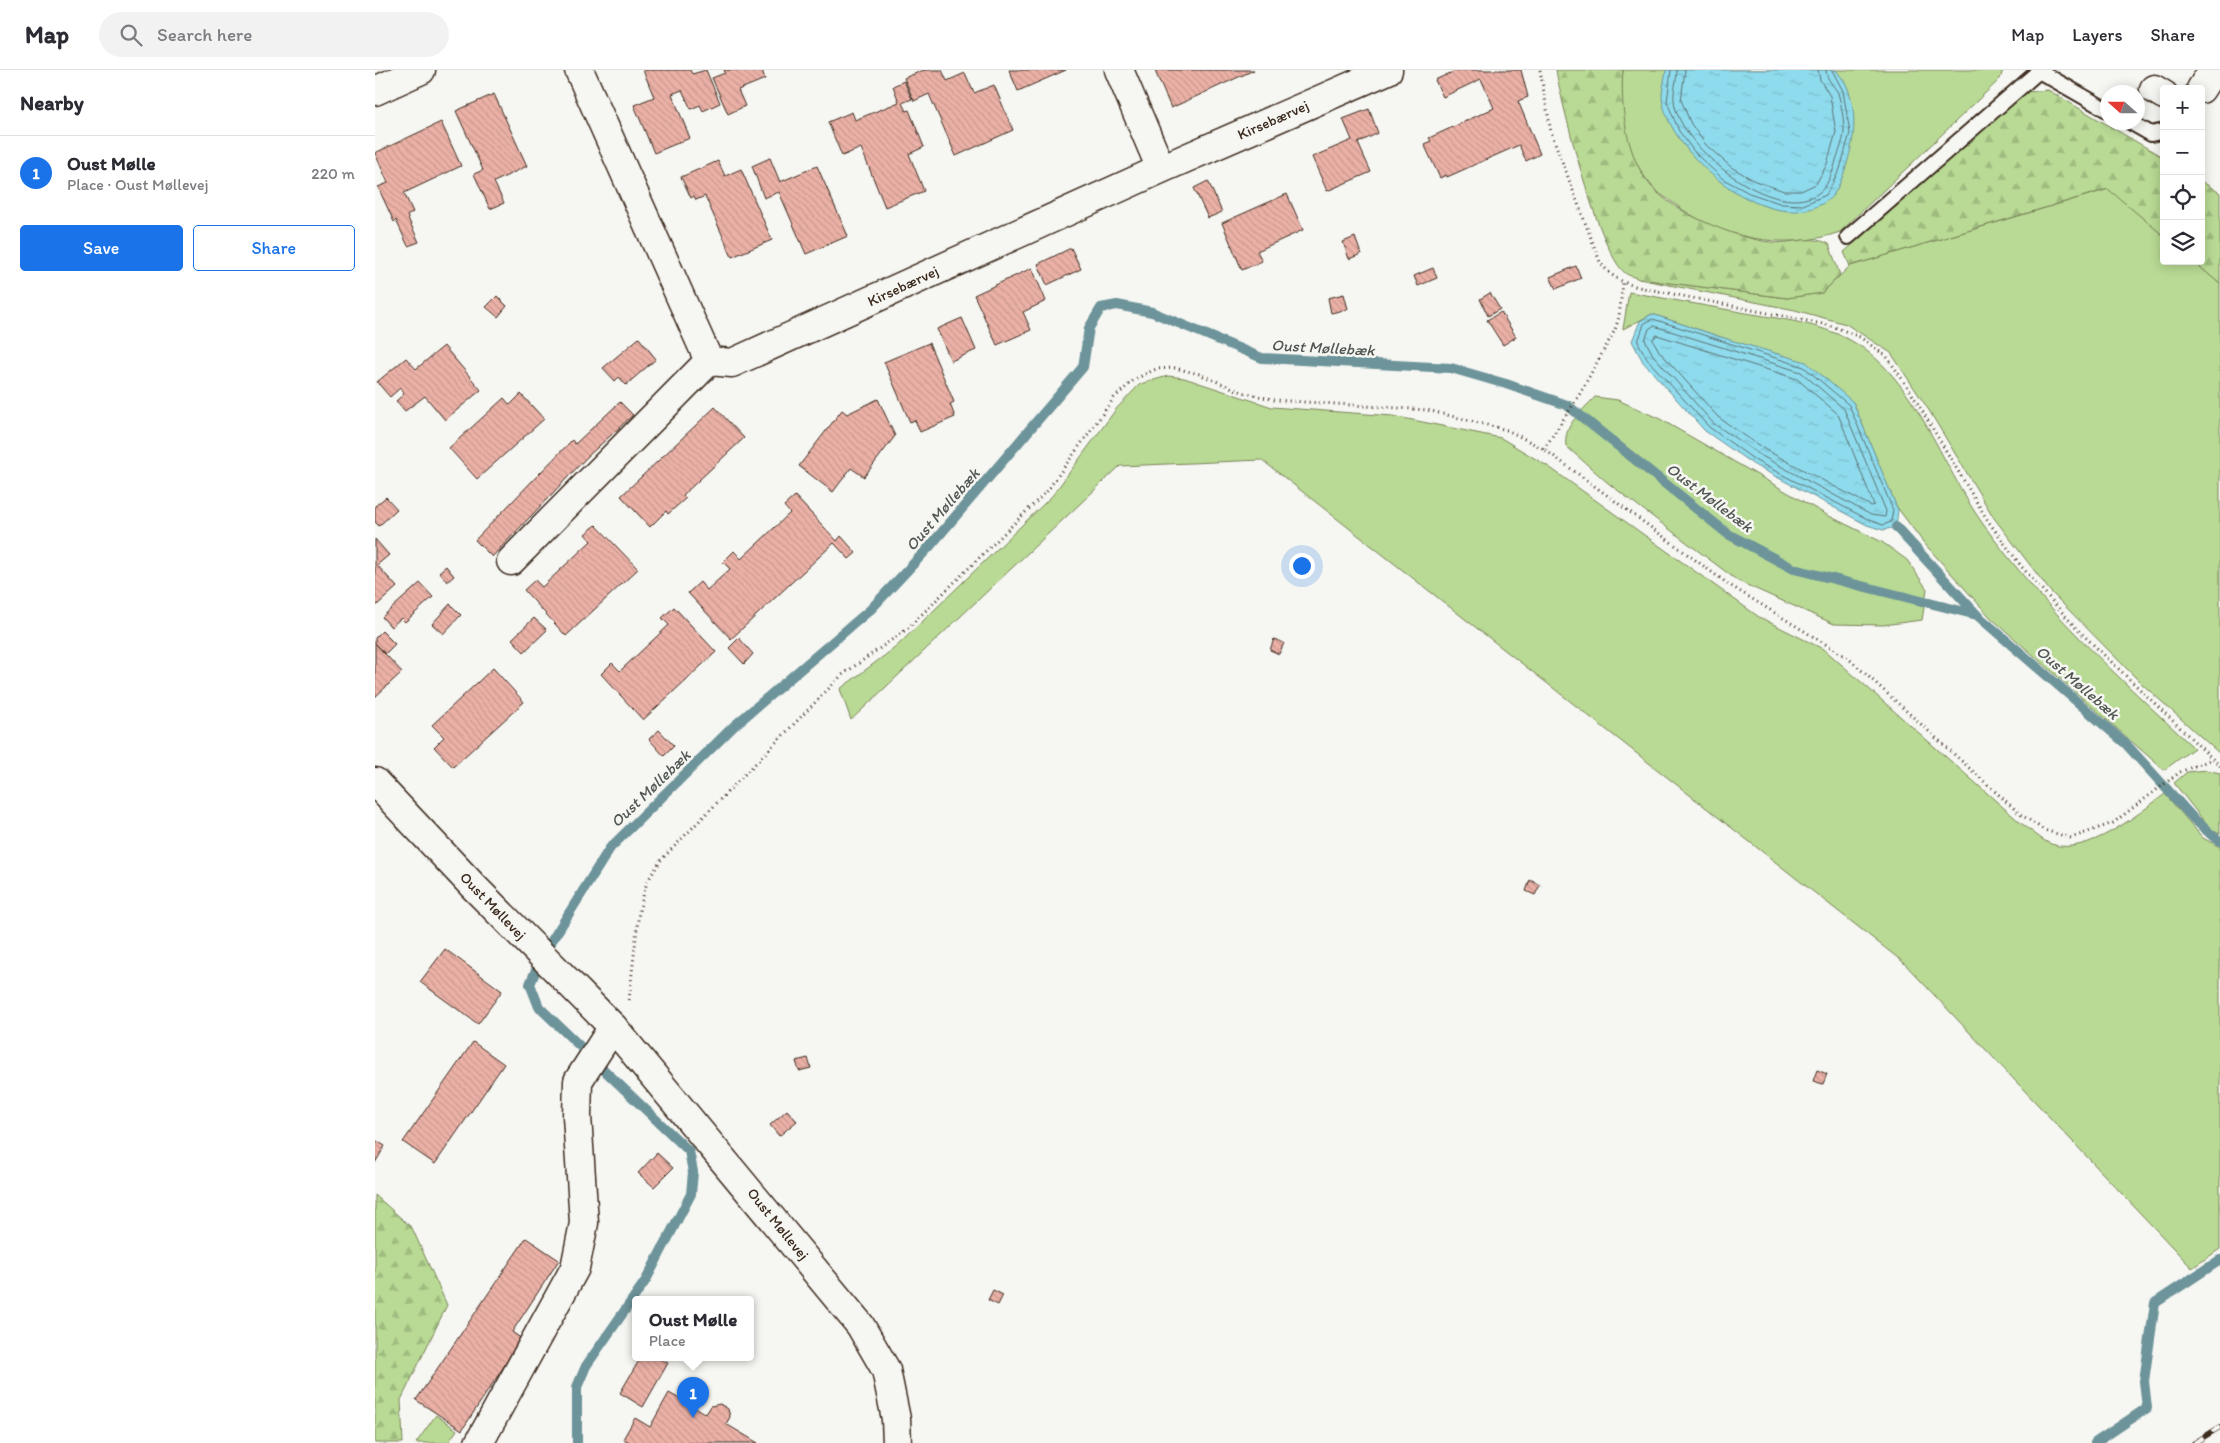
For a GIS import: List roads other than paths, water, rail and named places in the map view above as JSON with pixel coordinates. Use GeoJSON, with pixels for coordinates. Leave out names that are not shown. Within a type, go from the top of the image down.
{"type":"FeatureCollection","features":[{"type":"Feature","properties":{"kind":"street"},"geometry":{"type":"LineString","coordinates":[[375,91],[421,70]]}},
{"type":"Feature","properties":{"kind":"street"},"geometry":{"type":"LineString","coordinates":[[511,561],[709,361],[579,70]]}},
{"type":"Feature","properties":{"kind":"street"},"geometry":{"type":"LineString","coordinates":[[1119,70],[1161,169]]}},
{"type":"Feature","properties":{"kind":"street","name":"Kirsebærvej"},"geometry":{"type":"LineString","coordinates":[[709,361],[732,363],[1161,169],[1387,70]]}},
{"type":"Feature","properties":{"kind":"street"},"geometry":{"type":"LineString","coordinates":[[2204,85],[2213,70]]}},
{"type":"Feature","properties":{"kind":"street","name":"Oust Møllevej"},"geometry":{"type":"LineString","coordinates":[[375,782],[473,886],[613,1026],[860,1325],[886,1370],[896,1418],[897,1443]]}},
{"type":"Feature","properties":{"kind":"street"},"geometry":{"type":"LineString","coordinates":[[479,1443],[575,1268],[584,1223],[577,1116],[578,1081],[613,1026]]}},
{"type":"Feature","properties":{"kind":"lane"},"geometry":{"type":"LineString","coordinates":[[1848,237],[2038,70],[2100,106]]}},
{"type":"Feature","properties":{"kind":"lane"},"geometry":{"type":"LineString","coordinates":[[2144,130],[2151,134],[2160,132]]}},
{"type":"Feature","properties":{"kind":"water"},"geometry":{"type":"Polygon","coordinates":[[[1666,70],[1836,70],[1846,84],[1851,97],[1854,129],[1845,171],[1836,191],[1828,200],[1806,210],[1781,210],[1755,202],[1729,188],[1706,169],[1686,148],[1671,126],[1662,100],[1666,70]]]}},
{"type":"Feature","properties":{"kind":"water"},"geometry":{"type":"Polygon","coordinates":[[[1652,314],[1727,339],[1806,362],[1853,402],[1898,510],[1896,527],[1883,530],[1867,525],[1754,465],[1705,431],[1643,362],[1632,341],[1640,321],[1652,314]]]}},
{"type":"Feature","properties":{"kind":"waterway","name":"Oust Møllebæk"},"geometry":{"type":"LineString","coordinates":[[551,942],[610,848],[734,726],[871,609],[931,545],[1083,367],[1089,328],[1101,308],[1117,305],[1152,312],[1262,358],[1451,368],[1567,405],[1728,534],[1794,569],[1977,615],[2126,744],[2193,818],[2220,841]]}},
{"type":"Feature","properties":{"kind":"waterway"},"geometry":{"type":"LineString","coordinates":[[1896,527],[1977,615]]}},
{"type":"Feature","properties":{"kind":"waterway","name":"Oust Møllebæk"},"geometry":{"type":"LineString","coordinates":[[536,970],[530,984],[539,1007],[586,1052]]}},
{"type":"Feature","properties":{"kind":"waterway","name":"Oust Møllebæk"},"geometry":{"type":"LineString","coordinates":[[603,1069],[689,1151],[693,1172],[691,1194],[646,1280],[635,1296]]}},
{"type":"Feature","properties":{"kind":"waterway"},"geometry":{"type":"LineString","coordinates":[[2095,1443],[2147,1408],[2144,1381],[2155,1303],[2220,1260]]}},
{"type":"Feature","properties":{"kind":"waterway","name":"Oust Møllebæk"},"geometry":{"type":"LineString","coordinates":[[577,1443],[577,1387],[586,1366],[632,1300]]}},
{"type":"Feature","properties":{"kind":"railway"},"geometry":{"type":"LineString","coordinates":[[2194,1443],[2220,1427]]}},
{"type":"Feature","properties":{"kind":"place","name":"Oust Mølle"},"geometry":{"type":"Point","coordinates":[693,1418]}}]}
